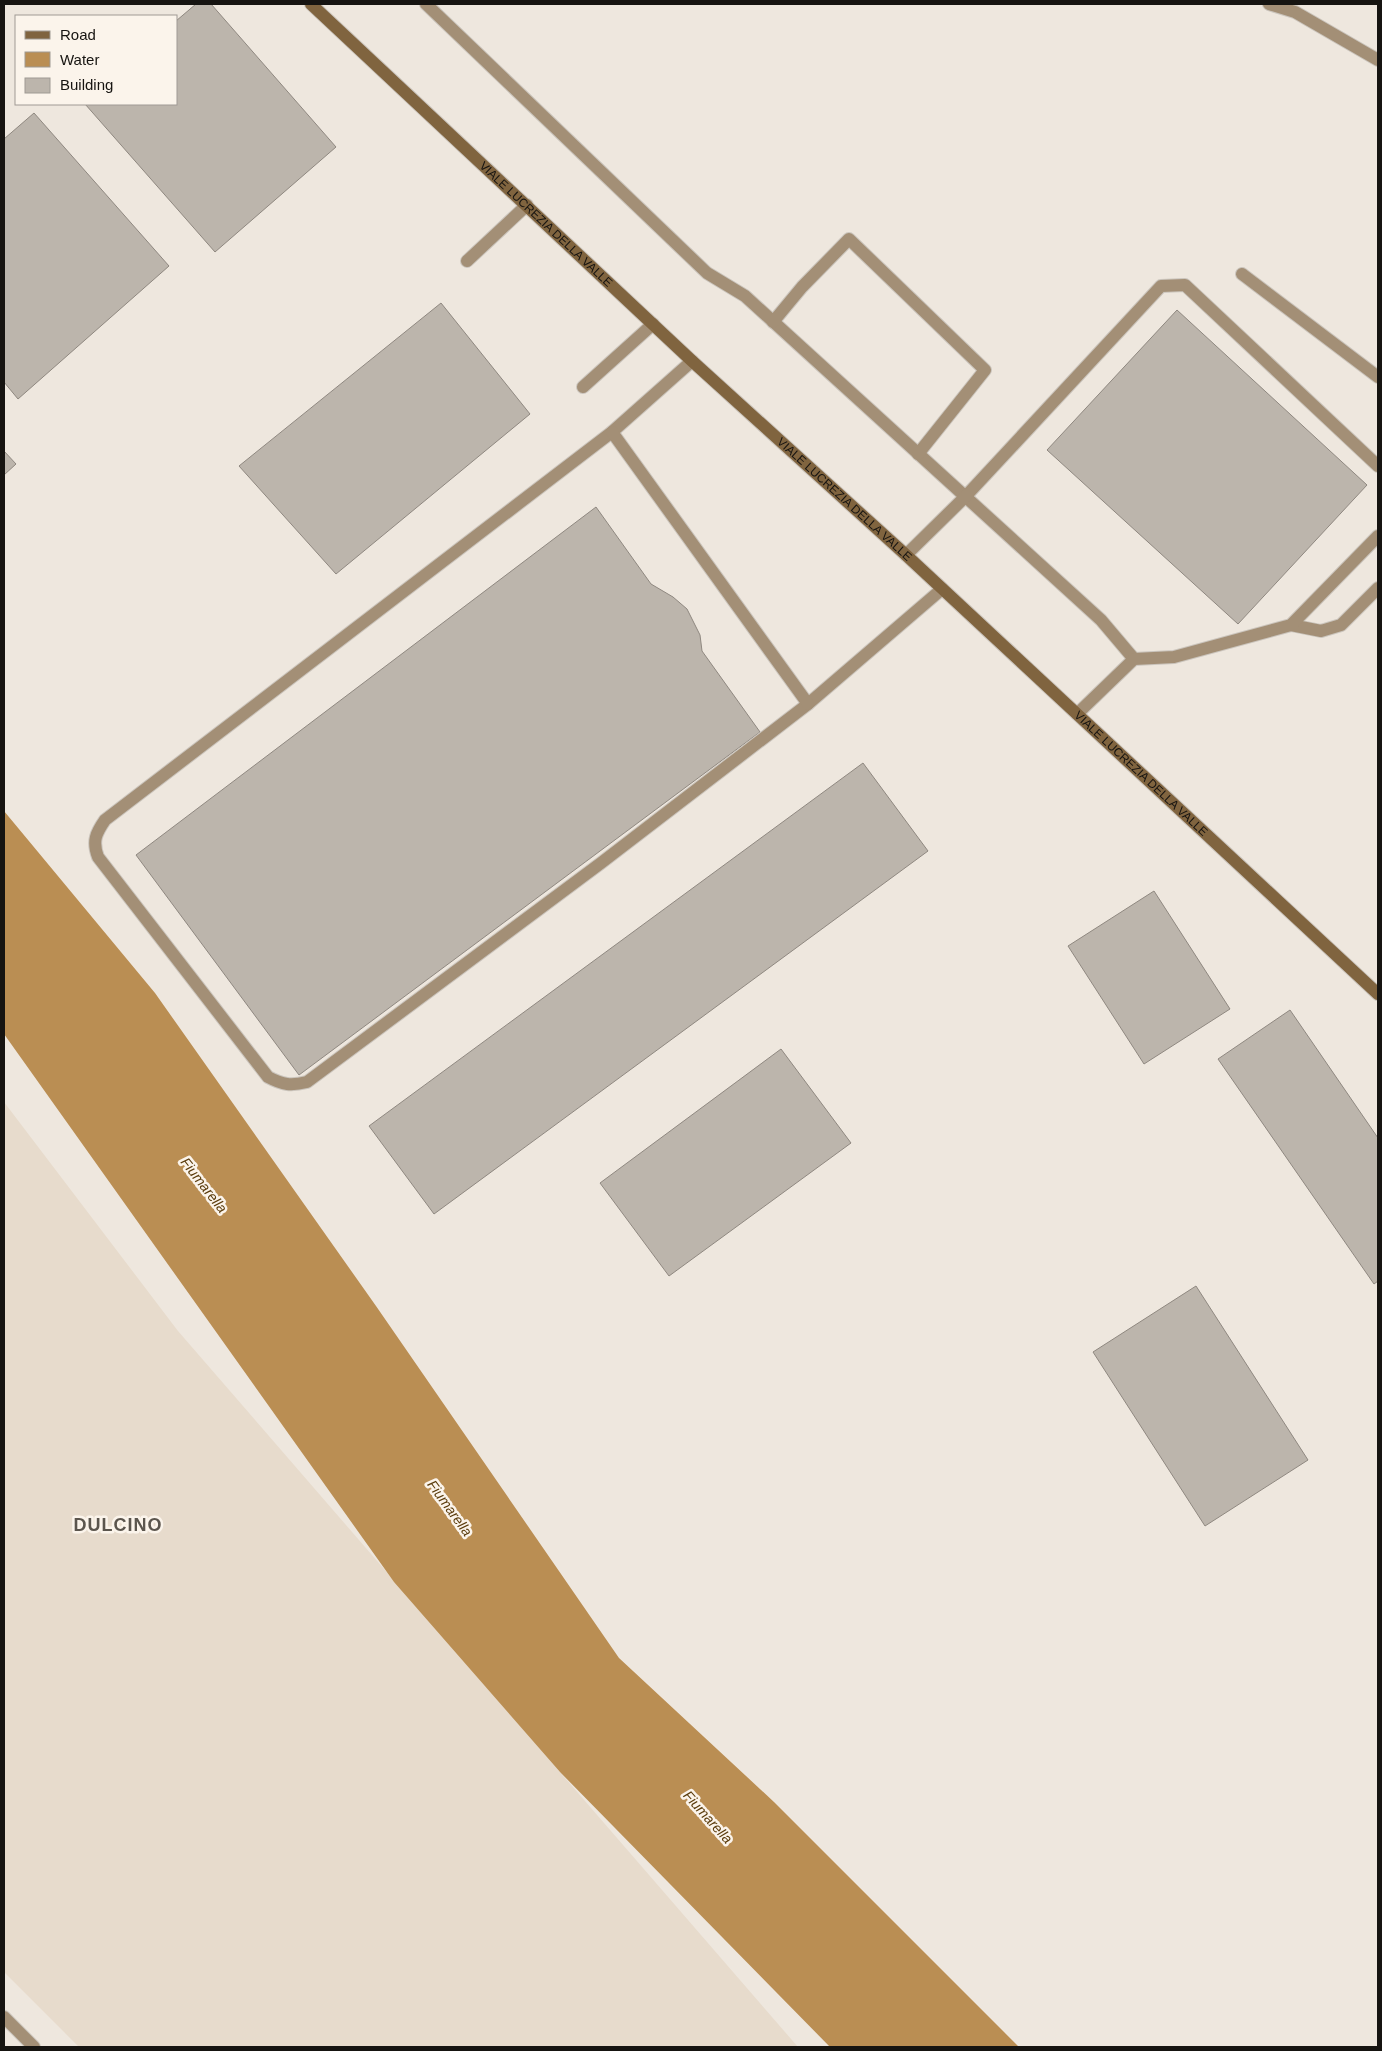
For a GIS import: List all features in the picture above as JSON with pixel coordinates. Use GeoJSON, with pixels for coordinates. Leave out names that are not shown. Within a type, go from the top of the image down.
{"type":"FeatureCollection","features":[{"type":"Feature","properties":{"kind":"main road","name":"VIALE LUCREZIA DELLA VALLE"},"geometry":{"type":"LineString","coordinates":[[311,4],[527,204],[692,361],[906,555],[1378,994]]}},
{"type":"Feature","properties":{"kind":"street"},"geometry":{"type":"LineString","coordinates":[[426,4],[707,273],[745,296],[774,322],[1101,620],[1134,659]]}},
{"type":"Feature","properties":{"kind":"street"},"geometry":{"type":"LineString","coordinates":[[1269,4],[1295,12],[1378,60]]}},
{"type":"Feature","properties":{"kind":"street"},"geometry":{"type":"LineString","coordinates":[[467,261],[527,204]]}},
{"type":"Feature","properties":{"kind":"street"},"geometry":{"type":"LineString","coordinates":[[774,322],[802,287],[849,239],[985,370],[918,454]]}},
{"type":"Feature","properties":{"kind":"street"},"geometry":{"type":"LineString","coordinates":[[1242,274],[1378,377]]}},
{"type":"Feature","properties":{"kind":"street"},"geometry":{"type":"LineString","coordinates":[[906,555],[965,497],[1161,286],[1185,286],[1378,466]]}},
{"type":"Feature","properties":{"kind":"street"},"geometry":{"type":"LineString","coordinates":[[583,387],[653,324]]}},
{"type":"Feature","properties":{"kind":"street"},"geometry":{"type":"LineString","coordinates":[[692,361],[612,432],[105,820],[96,834],[94,846],[98,856],[268,1077],[281,1084],[293,1085],[307,1082],[593,869],[808,704],[942,589]]}},
{"type":"Feature","properties":{"kind":"street"},"geometry":{"type":"LineString","coordinates":[[612,432],[808,704]]}},
{"type":"Feature","properties":{"kind":"street"},"geometry":{"type":"LineString","coordinates":[[1291,625],[1378,536]]}},
{"type":"Feature","properties":{"kind":"street"},"geometry":{"type":"LineString","coordinates":[[1077,714],[1134,659],[1174,657],[1291,625],[1321,632],[1342,625],[1378,588]]}},
{"type":"Feature","properties":{"kind":"street"},"geometry":{"type":"LineString","coordinates":[[4,2018],[34,2047]]}},
{"type":"Feature","properties":{"kind":"shaded area"},"geometry":{"type":"Polygon","coordinates":[[[4,1102],[178,1331],[798,2047],[79,2047],[4,1972],[4,1102]]]}},
{"type":"Feature","properties":{"kind":"water","name":"Fiumarella"},"geometry":{"type":"Polygon","coordinates":[[[4,811],[155,993],[376,1306],[619,1658],[774,1802],[1019,2047],[830,2047],[560,1772],[394,1582],[4,1034],[4,811]]]}},
{"type":"Feature","properties":{"kind":"building"},"geometry":{"type":"Polygon","coordinates":[[[196,4],[211,4],[336,147],[215,252],[86,105],[178,105],[178,19],[196,4]]]}},
{"type":"Feature","properties":{"kind":"building"},"geometry":{"type":"Polygon","coordinates":[[[34,113],[169,266],[18,399],[4,382],[4,139],[34,113]]]}},
{"type":"Feature","properties":{"kind":"building"},"geometry":{"type":"Polygon","coordinates":[[[441,303],[530,414],[336,574],[239,466],[441,303]]]}},
{"type":"Feature","properties":{"kind":"building"},"geometry":{"type":"Polygon","coordinates":[[[1177,310],[1367,485],[1238,624],[1047,450],[1177,310]]]}},
{"type":"Feature","properties":{"kind":"building"},"geometry":{"type":"Polygon","coordinates":[[[4,451],[16,464],[4,475],[4,451]]]}},
{"type":"Feature","properties":{"kind":"building"},"geometry":{"type":"Polygon","coordinates":[[[596,507],[651,584],[673,597],[687,609],[700,635],[702,651],[760,732],[299,1075],[136,855],[596,507]]]}},
{"type":"Feature","properties":{"kind":"building"},"geometry":{"type":"Polygon","coordinates":[[[863,763],[928,851],[434,1214],[369,1126],[863,763]]]}},
{"type":"Feature","properties":{"kind":"building"},"geometry":{"type":"Polygon","coordinates":[[[1154,891],[1230,1009],[1144,1064],[1068,946],[1154,891]]]}},
{"type":"Feature","properties":{"kind":"building"},"geometry":{"type":"Polygon","coordinates":[[[1290,1010],[1378,1138],[1378,1281],[1374,1284],[1218,1059],[1290,1010]]]}},
{"type":"Feature","properties":{"kind":"building"},"geometry":{"type":"Polygon","coordinates":[[[781,1049],[851,1143],[669,1276],[600,1183],[781,1049]]]}},
{"type":"Feature","properties":{"kind":"building"},"geometry":{"type":"Polygon","coordinates":[[[1196,1286],[1308,1460],[1205,1526],[1093,1352],[1196,1286]]]}},
{"type":"Feature","properties":{"kind":"district","name":"DULCINO"},"geometry":{"type":"Point","coordinates":[118,1525]}}]}
